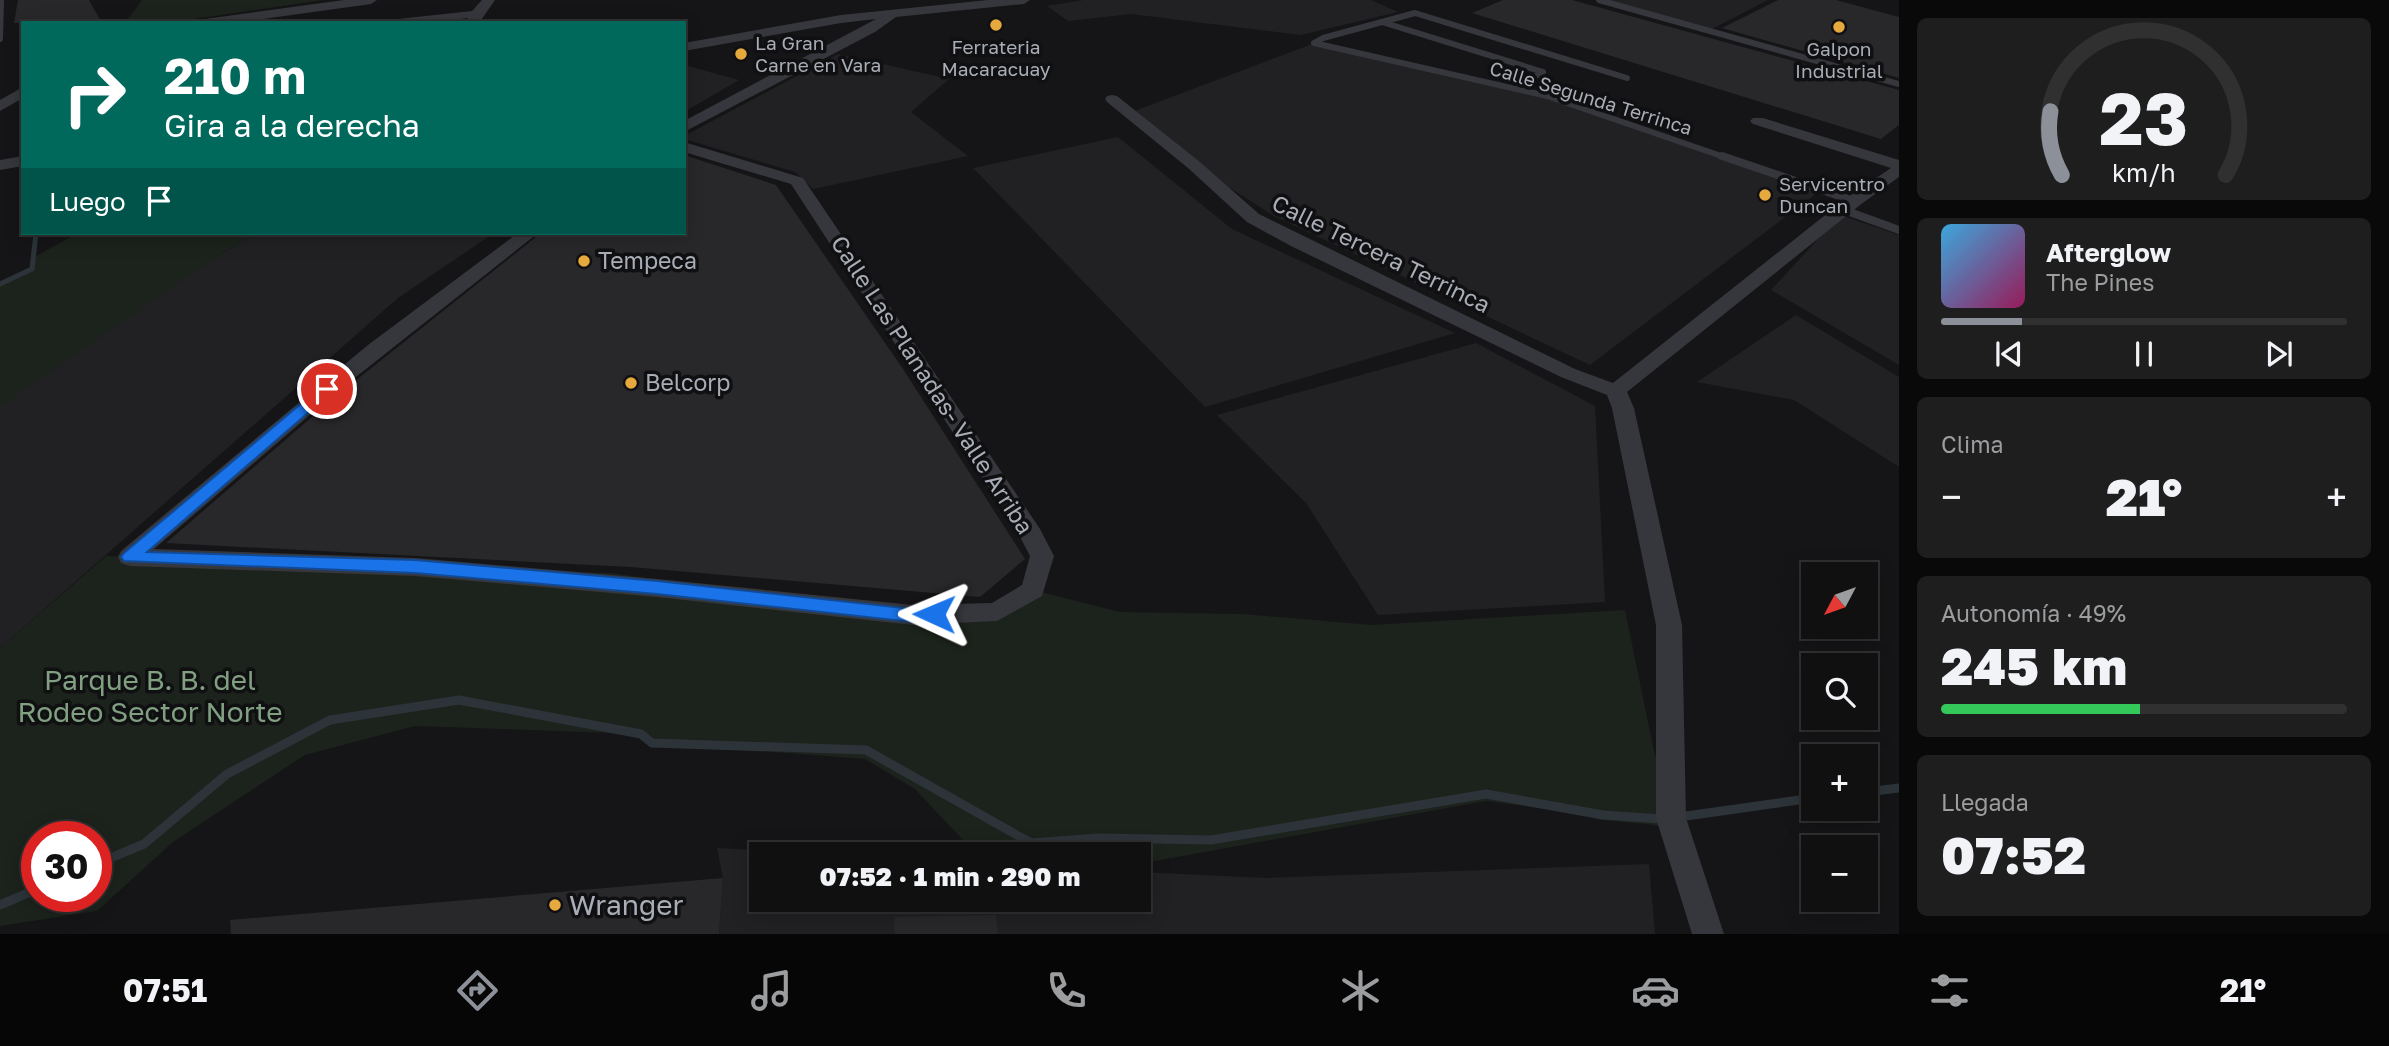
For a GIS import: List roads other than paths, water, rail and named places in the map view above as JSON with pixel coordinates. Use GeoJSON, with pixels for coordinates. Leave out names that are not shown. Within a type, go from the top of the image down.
{"type":"FeatureCollection","features":[{"type":"Feature","properties":{"kind":"street"},"geometry":{"type":"LineString","coordinates":[[219,21],[371,0]]}},
{"type":"Feature","properties":{"kind":"street"},"geometry":{"type":"LineString","coordinates":[[429,20],[443,0]]}},
{"type":"Feature","properties":{"kind":"street"},"geometry":{"type":"LineString","coordinates":[[469,20],[483,0]]}},
{"type":"Feature","properties":{"kind":"street"},"geometry":{"type":"LineString","coordinates":[[429,20],[469,20],[489,0]]}},
{"type":"Feature","properties":{"kind":"street"},"geometry":{"type":"LineString","coordinates":[[686,47],[841,19],[1024,0]]}},
{"type":"Feature","properties":{"kind":"street"},"geometry":{"type":"LineString","coordinates":[[686,126],[900,12]]}},
{"type":"Feature","properties":{"kind":"street"},"geometry":{"type":"LineString","coordinates":[[0,107],[21,92]]}},
{"type":"Feature","properties":{"kind":"street","name":"Calle Tercera Terrinca"},"geometry":{"type":"LineString","coordinates":[[1112,99],[1194,165],[1252,218],[1568,373],[1616,391]]}},
{"type":"Feature","properties":{"kind":"street"},"geometry":{"type":"LineString","coordinates":[[0,113],[21,109]]}},
{"type":"Feature","properties":{"kind":"street"},"geometry":{"type":"LineString","coordinates":[[1758,121],[1899,167]]}},
{"type":"Feature","properties":{"kind":"street","name":"Calle Las Planadas- Valle Arriba"},"geometry":{"type":"LineString","coordinates":[[526,235],[446,292],[248,454],[130,557],[415,566],[913,615],[997,612],[1033,590],[1042,556],[1028,528],[797,181],[686,148]]}},
{"type":"Feature","properties":{"kind":"street"},"geometry":{"type":"LineString","coordinates":[[0,165],[21,161]]}},
{"type":"Feature","properties":{"kind":"street"},"geometry":{"type":"LineString","coordinates":[[1708,934],[1671,818],[1669,625],[1626,421],[1616,391],[1899,167]]}},
{"type":"Feature","properties":{"kind":"lane"},"geometry":{"type":"LineString","coordinates":[[0,38],[1,0]]}},
{"type":"Feature","properties":{"kind":"lane"},"geometry":{"type":"LineString","coordinates":[[1599,0],[1899,85]]}},
{"type":"Feature","properties":{"kind":"lane"},"geometry":{"type":"LineString","coordinates":[[1380,22],[1415,13],[1627,78]]}},
{"type":"Feature","properties":{"kind":"lane"},"geometry":{"type":"LineString","coordinates":[[1380,22],[1543,72],[1524,83]]}},
{"type":"Feature","properties":{"kind":"lane","name":"Calle Segunda Terrinca"},"geometry":{"type":"LineString","coordinates":[[1380,22],[1314,43],[1547,96],[1849,206],[1899,230]]}},
{"type":"Feature","properties":{"kind":"waterway"},"geometry":{"type":"LineString","coordinates":[[0,284],[32,269],[36,235]]}},
{"type":"Feature","properties":{"kind":"waterway"},"geometry":{"type":"LineString","coordinates":[[112,857],[144,844],[227,774],[330,720],[459,700],[641,734],[652,743],[866,750],[1031,843],[1098,838],[1211,840],[1486,794],[1603,815],[1663,819]]}},
{"type":"Feature","properties":{"kind":"waterway"},"geometry":{"type":"LineString","coordinates":[[1878,791],[1899,788]]}},
{"type":"Feature","properties":{"kind":"waterway"},"geometry":{"type":"LineString","coordinates":[[1679,817],[1801,800]]}},
{"type":"Feature","properties":{"kind":"waterway"},"geometry":{"type":"LineString","coordinates":[[0,905],[21,896]]}},
{"type":"Feature","properties":{"kind":"place","name":"Ferrateria Macaracuay"},"geometry":{"type":"Point","coordinates":[996,25]}},
{"type":"Feature","properties":{"kind":"place","name":"Galpon Industrial"},"geometry":{"type":"Point","coordinates":[1839,27]}},
{"type":"Feature","properties":{"kind":"place","name":"La Gran Carne en Vara"},"geometry":{"type":"Point","coordinates":[741,54]}},
{"type":"Feature","properties":{"kind":"place","name":"Servicentro Duncan"},"geometry":{"type":"Point","coordinates":[1765,195]}},
{"type":"Feature","properties":{"kind":"place","name":"Tempeca"},"geometry":{"type":"Point","coordinates":[584,261]}},
{"type":"Feature","properties":{"kind":"place","name":"Belcorp"},"geometry":{"type":"Point","coordinates":[631,383]}},
{"type":"Feature","properties":{"kind":"place","name":"Wranger"},"geometry":{"type":"Point","coordinates":[555,905]}},
{"type":"Feature","properties":{"kind":"park label","name":"Parque B. B. del Rodeo Sector Norte"},"geometry":{"type":"Point","coordinates":[150,696]}}]}
